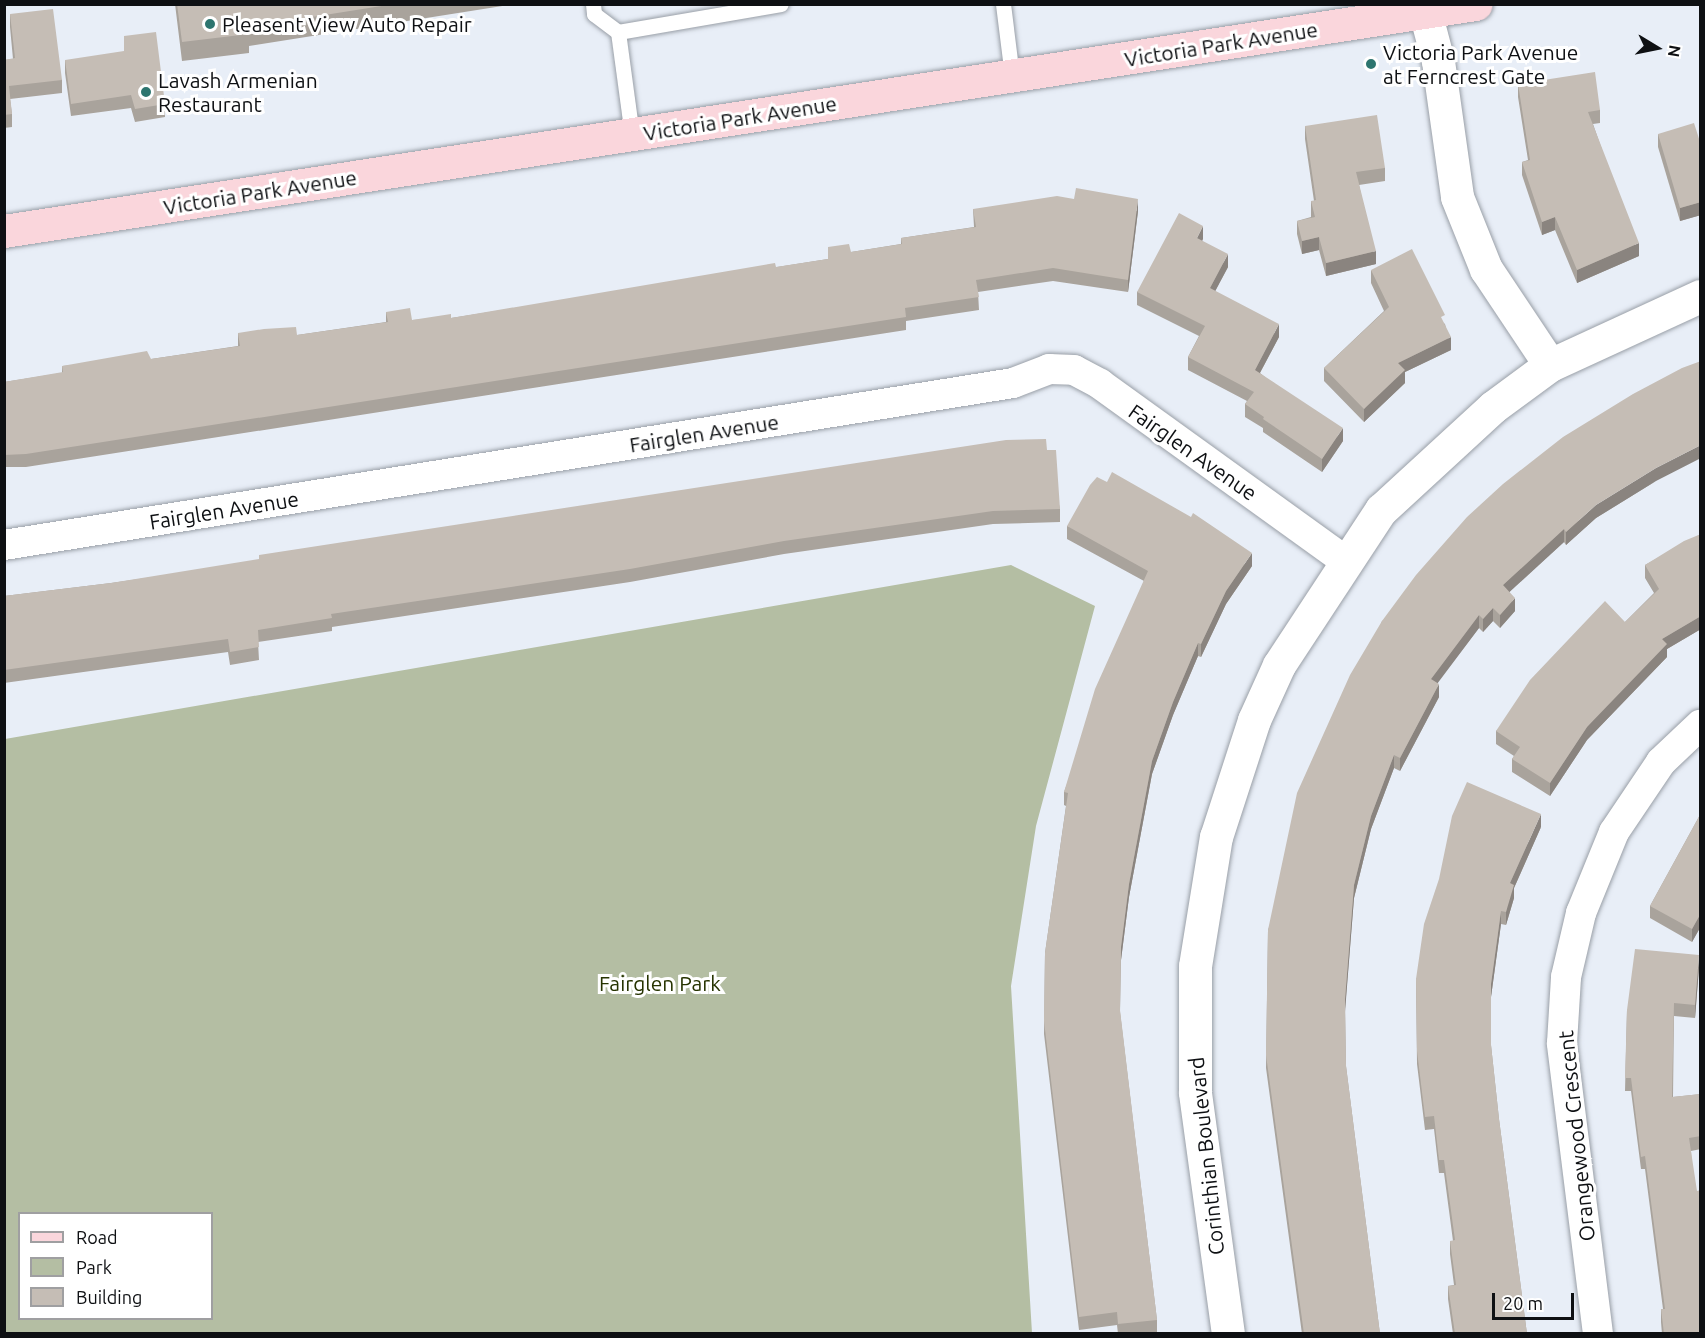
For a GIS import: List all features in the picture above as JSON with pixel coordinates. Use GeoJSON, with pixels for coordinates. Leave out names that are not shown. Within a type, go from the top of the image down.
{"type":"FeatureCollection","features":[{"type":"Feature","properties":{"kind":"main road","name":"Victoria Park Avenue"},"geometry":{"type":"LineString","coordinates":[[4,231],[1012,76],[1424,9],[1476,4]]}},
{"type":"Feature","properties":{"kind":"street"},"geometry":{"type":"LineString","coordinates":[[1424,9],[1438,62],[1457,197],[1486,269],[1550,365]]}},
{"type":"Feature","properties":{"kind":"street","name":"Corinthian Boulevard"},"geometry":{"type":"LineString","coordinates":[[1228,1334],[1195,1092],[1195,966],[1207,881],[1216,837],[1254,720],[1279,665],[1345,561],[1381,510],[1493,406],[1550,365],[1701,296]]}},
{"type":"Feature","properties":{"kind":"street","name":"Fairglen Avenue"},"geometry":{"type":"LineString","coordinates":[[4,546],[1013,383],[1049,369],[1074,370],[1100,384],[1345,561]]}},
{"type":"Feature","properties":{"kind":"street","name":"Orangewood Crescent"},"geometry":{"type":"LineString","coordinates":[[1598,1334],[1562,1042],[1566,977],[1581,913],[1614,832],[1661,762],[1701,725]]}},
{"type":"Feature","properties":{"kind":"lane"},"geometry":{"type":"LineString","coordinates":[[593,4],[594,14],[618,32],[632,135]]}},
{"type":"Feature","properties":{"kind":"lane"},"geometry":{"type":"LineString","coordinates":[[618,32],[781,4]]}},
{"type":"Feature","properties":{"kind":"lane"},"geometry":{"type":"LineString","coordinates":[[1003,4],[1012,76]]}},
{"type":"Feature","properties":{"kind":"green space","name":"Fairglen Park"},"geometry":{"type":"Polygon","coordinates":[[[1011,565],[1095,606],[1036,826],[1011,986],[1032,1333],[5,1333],[5,739],[1011,565]]]}},
{"type":"Feature","properties":{"kind":"building"},"geometry":{"type":"Polygon","coordinates":[[[177,4],[394,4],[249,27],[249,34],[182,42],[177,4]]]}},
{"type":"Feature","properties":{"kind":"building"},"geometry":{"type":"Polygon","coordinates":[[[53,9],[62,80],[9,86],[12,114],[4,115],[4,60],[15,58],[10,14],[53,9]]]}},
{"type":"Feature","properties":{"kind":"building"},"geometry":{"type":"Polygon","coordinates":[[[156,32],[165,104],[135,109],[131,95],[71,104],[65,60],[124,51],[124,36],[156,32]]]}},
{"type":"Feature","properties":{"kind":"building"},"geometry":{"type":"Polygon","coordinates":[[[1595,72],[1600,110],[1588,112],[1639,243],[1577,270],[1555,217],[1542,222],[1522,162],[1530,160],[1518,84],[1595,72]]]}},
{"type":"Feature","properties":{"kind":"building"},"geometry":{"type":"Polygon","coordinates":[[[1377,115],[1385,168],[1356,172],[1376,251],[1326,263],[1319,237],[1302,241],[1297,221],[1315,217],[1311,201],[1316,200],[1305,126],[1377,115]]]}},
{"type":"Feature","properties":{"kind":"building"},"geometry":{"type":"Polygon","coordinates":[[[1694,123],[1701,145],[1701,202],[1680,208],[1658,134],[1694,123]]]}},
{"type":"Feature","properties":{"kind":"building"},"geometry":{"type":"Polygon","coordinates":[[[1076,188],[1138,199],[1128,280],[1053,268],[976,280],[979,297],[905,308],[906,317],[26,454],[4,455],[4,382],[63,372],[62,366],[147,351],[151,359],[240,346],[238,333],[264,329],[296,327],[297,335],[388,322],[386,312],[410,308],[412,320],[451,314],[451,318],[775,263],[776,267],[828,259],[828,247],[849,244],[851,252],[902,244],[901,238],[976,227],[973,209],[1057,196],[1074,199],[1076,188]]]}},
{"type":"Feature","properties":{"kind":"building"},"geometry":{"type":"Polygon","coordinates":[[[1179,213],[1203,226],[1197,238],[1228,254],[1210,288],[1279,324],[1255,370],[1343,428],[1322,459],[1245,404],[1254,392],[1188,357],[1205,326],[1137,292],[1179,213]]]}},
{"type":"Feature","properties":{"kind":"building"},"geometry":{"type":"Polygon","coordinates":[[[1412,249],[1445,315],[1441,317],[1451,337],[1398,363],[1405,370],[1364,409],[1324,368],[1389,307],[1371,270],[1412,249]]]}},
{"type":"Feature","properties":{"kind":"building"},"geometry":{"type":"Polygon","coordinates":[[[1701,361],[1701,445],[1656,468],[1596,505],[1566,532],[1564,529],[1503,585],[1515,598],[1500,615],[1493,608],[1483,619],[1479,615],[1431,679],[1439,684],[1400,758],[1394,755],[1371,816],[1354,885],[1345,999],[1346,1066],[1380,1334],[1304,1334],[1266,1055],[1268,930],[1297,793],[1350,675],[1382,621],[1416,575],[1467,517],[1503,484],[1563,437],[1633,394],[1682,368],[1701,361]]]}},
{"type":"Feature","properties":{"kind":"building"},"geometry":{"type":"Polygon","coordinates":[[[1046,439],[1047,450],[1056,450],[1060,509],[993,511],[784,541],[630,569],[331,614],[332,618],[258,630],[259,647],[230,652],[228,639],[4,670],[4,596],[111,583],[259,559],[259,555],[1006,440],[1046,439]]]}},
{"type":"Feature","properties":{"kind":"building"},"geometry":{"type":"Polygon","coordinates":[[[1112,472],[1191,517],[1193,513],[1252,553],[1226,591],[1201,644],[1198,643],[1173,702],[1152,761],[1129,884],[1121,947],[1120,1010],[1157,1320],[1118,1324],[1117,1312],[1079,1317],[1044,1021],[1045,953],[1068,793],[1064,792],[1095,689],[1148,571],[1067,526],[1090,485],[1097,477],[1107,482],[1112,472]]]}},
{"type":"Feature","properties":{"kind":"building"},"geometry":{"type":"Polygon","coordinates":[[[1701,534],[1701,616],[1662,639],[1667,644],[1587,727],[1550,783],[1512,759],[1520,747],[1496,731],[1530,680],[1605,601],[1625,622],[1659,589],[1645,565],[1684,541],[1701,534]]]}},
{"type":"Feature","properties":{"kind":"building"},"geometry":{"type":"Polygon","coordinates":[[[1467,782],[1541,814],[1510,883],[1514,885],[1506,912],[1501,911],[1491,984],[1491,1045],[1527,1334],[1455,1334],[1448,1286],[1456,1285],[1450,1241],[1455,1240],[1444,1160],[1439,1160],[1434,1116],[1425,1117],[1417,1051],[1416,979],[1424,924],[1439,879],[1452,816],[1467,782]]]}},
{"type":"Feature","properties":{"kind":"building"},"geometry":{"type":"Polygon","coordinates":[[[1701,813],[1701,913],[1692,929],[1650,906],[1701,813]]]}},
{"type":"Feature","properties":{"kind":"building"},"geometry":{"type":"Polygon","coordinates":[[[1635,949],[1699,955],[1695,1005],[1674,1003],[1672,1097],[1701,1094],[1701,1136],[1689,1138],[1697,1191],[1701,1190],[1701,1334],[1664,1334],[1661,1309],[1665,1309],[1645,1156],[1641,1157],[1631,1078],[1625,1078],[1627,1010],[1635,949]]]}},
{"type":"Feature","properties":{"kind":"place","name":"Pleasent View Auto Repair"},"geometry":{"type":"Point","coordinates":[210,24]}},
{"type":"Feature","properties":{"kind":"place","name":"Victoria Park Avenue at Ferncrest Gate"},"geometry":{"type":"Point","coordinates":[1371,64]}},
{"type":"Feature","properties":{"kind":"place","name":"Lavash Armenian Restaurant"},"geometry":{"type":"Point","coordinates":[146,92]}}]}
